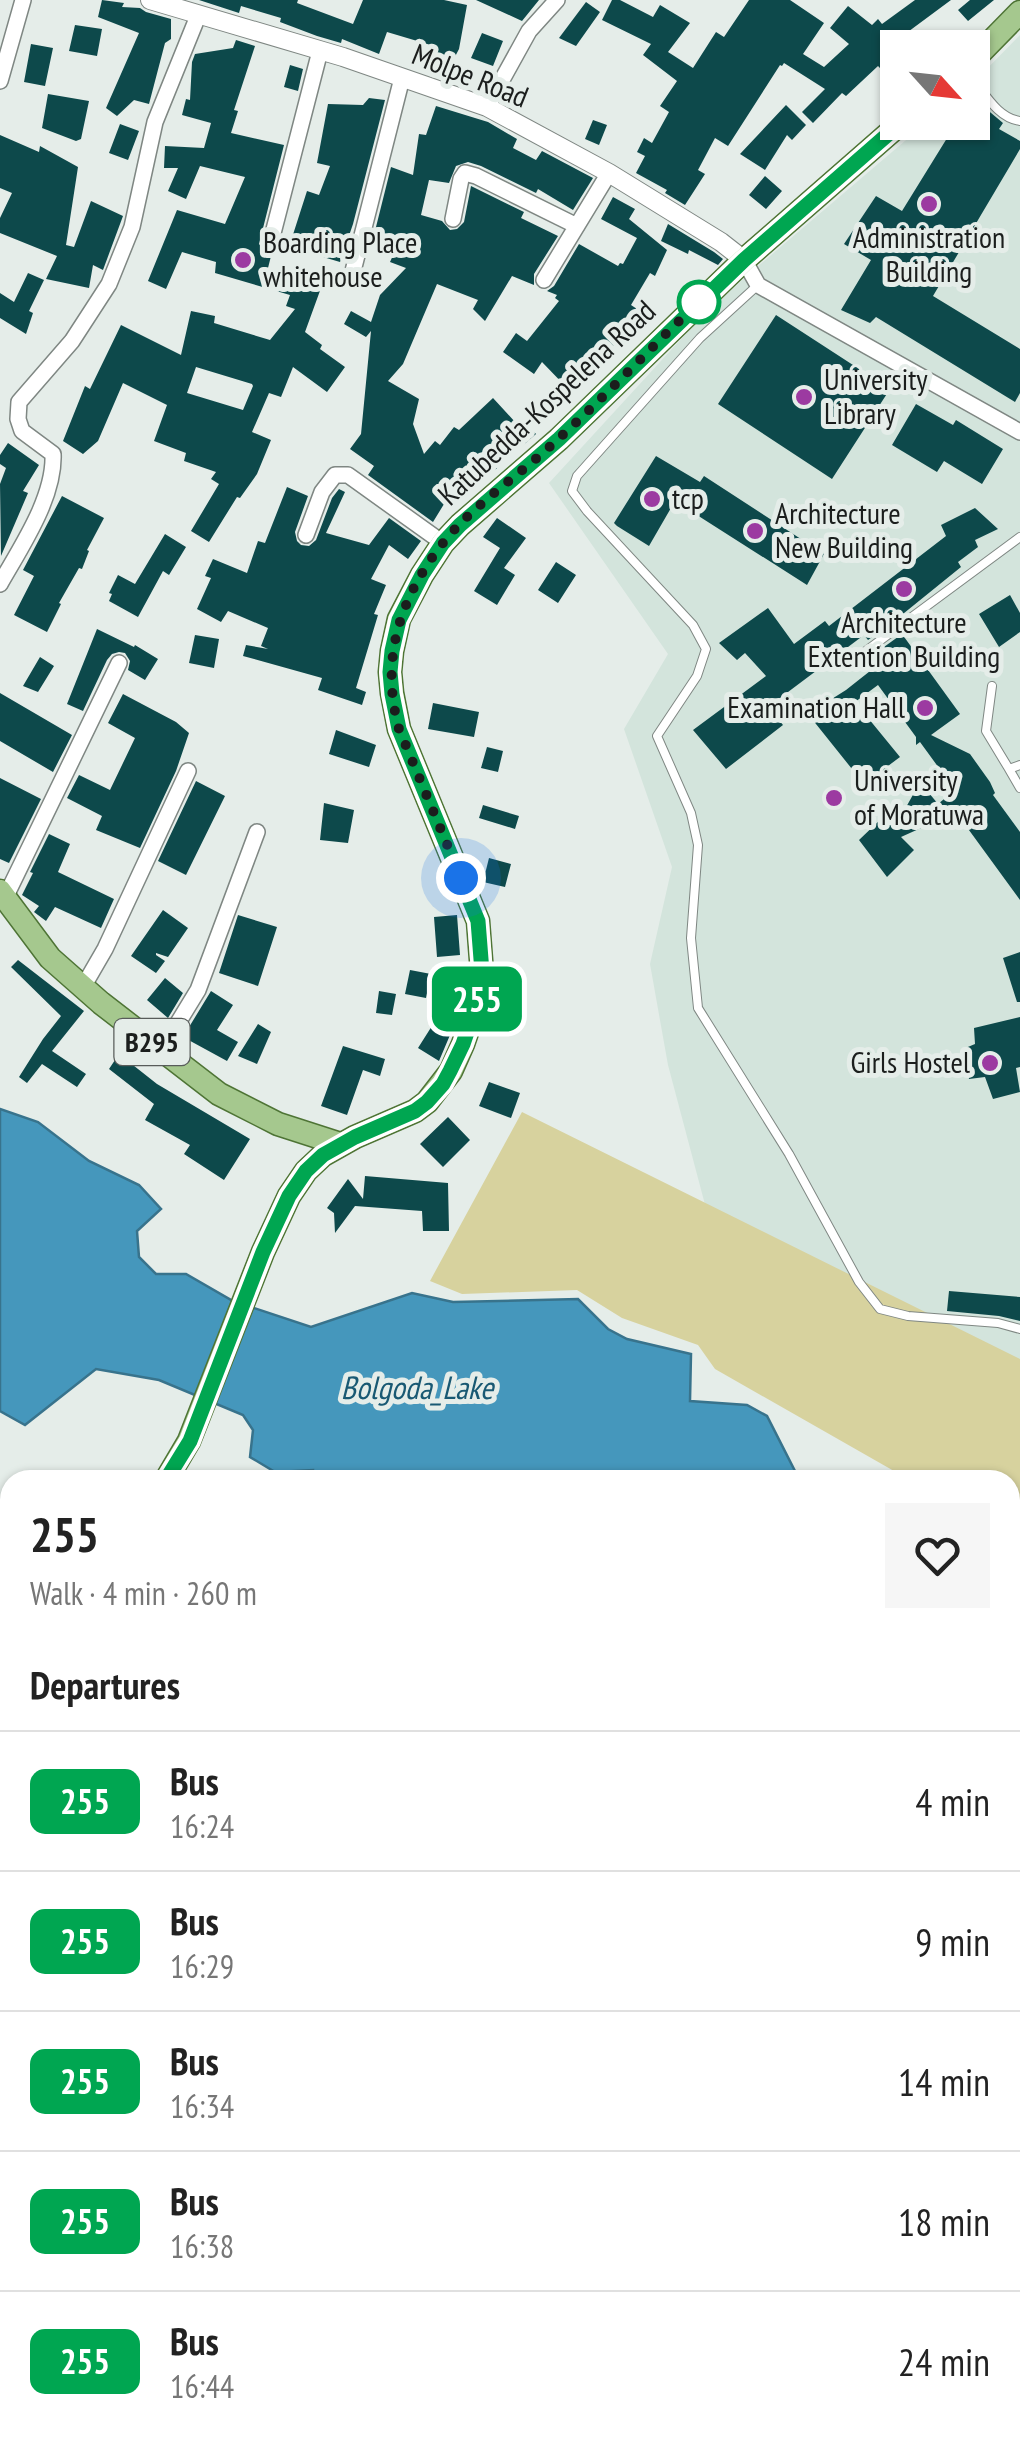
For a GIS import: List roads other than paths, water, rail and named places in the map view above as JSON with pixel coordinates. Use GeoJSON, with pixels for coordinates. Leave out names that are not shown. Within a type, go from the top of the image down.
{"type":"FeatureCollection","features":[{"type":"Feature","properties":{"kind":"main road"},"geometry":{"type":"LineString","coordinates":[[990,43],[1020,12]]}},
{"type":"Feature","properties":{"kind":"main road","name":"Katubedda-Kospelena Road"},"geometry":{"type":"LineString","coordinates":[[172,1470],[190,1441],[289,1196],[323,1155],[427,1102],[443,1084],[463,1044],[480,989],[478,921],[399,729],[392,694],[390,672],[399,620],[422,575],[460,525],[559,439],[744,260],[881,140]]}},
{"type":"Feature","properties":{"kind":"main road","name":"B295"},"geometry":{"type":"LineString","coordinates":[[3,894],[50,958],[219,1094],[278,1124],[340,1144]]}},
{"type":"Feature","properties":{"kind":"street"},"geometry":{"type":"LineString","coordinates":[[0,81],[24,0]]}},
{"type":"Feature","properties":{"kind":"street","name":"Molpe Road"},"geometry":{"type":"LineString","coordinates":[[150,0],[320,50],[486,107],[609,173],[744,260]]}},
{"type":"Feature","properties":{"kind":"street"},"geometry":{"type":"LineString","coordinates":[[486,107],[529,31],[556,0]]}},
{"type":"Feature","properties":{"kind":"street"},"geometry":{"type":"LineString","coordinates":[[0,584],[54,474],[53,454],[22,432],[19,402],[72,341],[109,284],[132,227],[155,122],[198,16]]}},
{"type":"Feature","properties":{"kind":"street"},"geometry":{"type":"LineString","coordinates":[[271,241],[320,50]]}},
{"type":"Feature","properties":{"kind":"street"},"geometry":{"type":"LineString","coordinates":[[352,275],[402,78]]}},
{"type":"Feature","properties":{"kind":"street"},"geometry":{"type":"LineString","coordinates":[[453,219],[466,173],[577,226]]}},
{"type":"Feature","properties":{"kind":"street"},"geometry":{"type":"LineString","coordinates":[[544,280],[609,173]]}},
{"type":"Feature","properties":{"kind":"street"},"geometry":{"type":"LineString","coordinates":[[744,260],[758,285],[1017,425]]}},
{"type":"Feature","properties":{"kind":"street"},"geometry":{"type":"LineString","coordinates":[[306,535],[322,492],[335,475],[348,475],[443,543]]}},
{"type":"Feature","properties":{"kind":"street"},"geometry":{"type":"LineString","coordinates":[[3,894],[119,663]]}},
{"type":"Feature","properties":{"kind":"street"},"geometry":{"type":"LineString","coordinates":[[83,987],[188,771]]}},
{"type":"Feature","properties":{"kind":"street"},"geometry":{"type":"LineString","coordinates":[[162,1049],[198,990],[257,832]]}},
{"type":"Feature","properties":{"kind":"lane"},"geometry":{"type":"LineString","coordinates":[[990,99],[1005,117],[1020,121]]}},
{"type":"Feature","properties":{"kind":"lane"},"geometry":{"type":"LineString","coordinates":[[758,285],[700,338],[577,476],[572,491],[586,511],[693,625],[706,649],[697,676],[657,736],[691,813],[698,845],[691,938],[698,1008],[789,1154],[859,1282],[880,1309],[1020,1329]]}},
{"type":"Feature","properties":{"kind":"lane"},"geometry":{"type":"LineString","coordinates":[[851,662],[1020,537]]}},
{"type":"Feature","properties":{"kind":"lane"},"geometry":{"type":"LineString","coordinates":[[992,686],[986,730],[1020,788]]}},
{"type":"Feature","properties":{"kind":"lane"},"geometry":{"type":"LineString","coordinates":[[1009,768],[1020,765]]}},
{"type":"Feature","properties":{"kind":"water","name":"Bolgoda_Lake"},"geometry":{"type":"Polygon","coordinates":[[[0,1109],[38,1122],[89,1161],[139,1185],[161,1209],[137,1231],[139,1257],[156,1274],[186,1274],[233,1301],[311,1327],[412,1293],[453,1302],[578,1299],[608,1329],[627,1339],[691,1354],[690,1401],[747,1405],[767,1416],[794,1470],[272,1470],[250,1457],[253,1430],[243,1415],[159,1380],[96,1369],[25,1425],[0,1411],[0,1109]]]}},
{"type":"Feature","properties":{"kind":"place","name":"Administration Building"},"geometry":{"type":"Point","coordinates":[929,204]}},
{"type":"Feature","properties":{"kind":"place","name":"Boarding Place whitehouse"},"geometry":{"type":"Point","coordinates":[243,260]}},
{"type":"Feature","properties":{"kind":"place","name":"University Library"},"geometry":{"type":"Point","coordinates":[804,397]}},
{"type":"Feature","properties":{"kind":"place","name":"tcp"},"geometry":{"type":"Point","coordinates":[652,499]}},
{"type":"Feature","properties":{"kind":"place","name":"Architecture New Building"},"geometry":{"type":"Point","coordinates":[755,531]}},
{"type":"Feature","properties":{"kind":"place","name":"Architecture Extention Building"},"geometry":{"type":"Point","coordinates":[904,589]}},
{"type":"Feature","properties":{"kind":"place","name":"Examination Hall"},"geometry":{"type":"Point","coordinates":[925,708]}},
{"type":"Feature","properties":{"kind":"place","name":"University of Moratuwa"},"geometry":{"type":"Point","coordinates":[834,798]}},
{"type":"Feature","properties":{"kind":"place","name":"Girls Hostel"},"geometry":{"type":"Point","coordinates":[990,1063]}}]}
